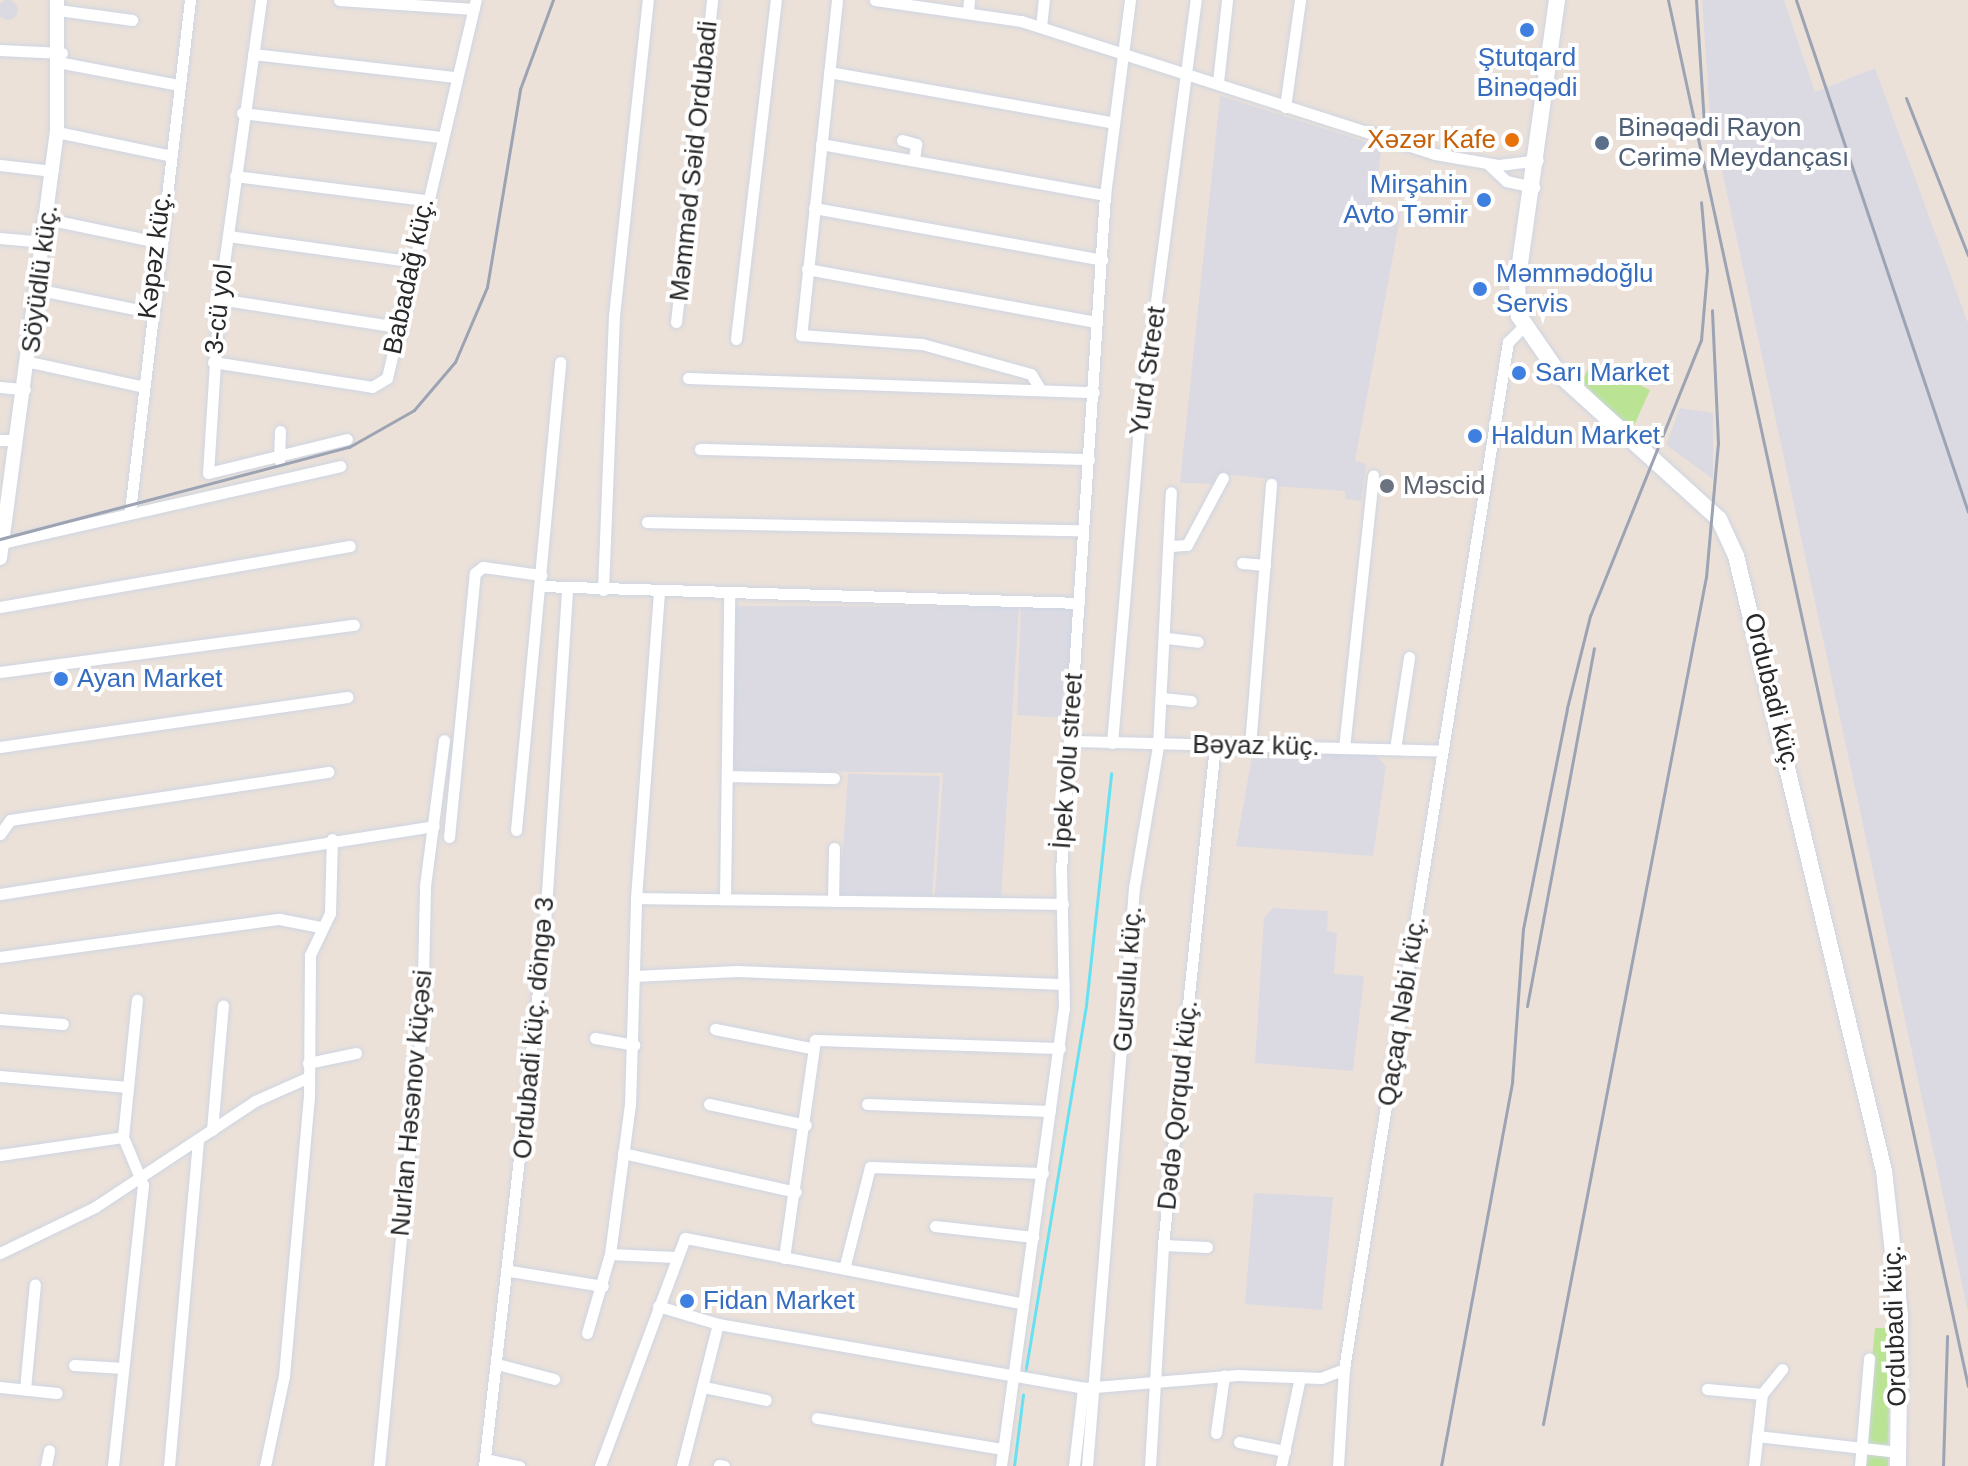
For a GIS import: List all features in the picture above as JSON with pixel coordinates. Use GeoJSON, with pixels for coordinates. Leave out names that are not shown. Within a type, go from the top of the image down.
{"type":"FeatureCollection","features":[{"type":"Feature","properties":{"kind":"main road"},"geometry":{"type":"LineString","coordinates":[[1523,327],[1517,283],[1538,160],[1557,0]]}},
{"type":"Feature","properties":{"kind":"main road","name":"Ordubadi küç."},"geometry":{"type":"LineString","coordinates":[[1523,327],[1612,427],[1719,519],[1736,556],[1881,1155],[1900,1316],[1898,1459]]}},
{"type":"Feature","properties":{"kind":"street","name":"Kəpəz küç."},"geometry":{"type":"LineString","coordinates":[[130,511],[140,386],[167,155],[190,0]]}},
{"type":"Feature","properties":{"kind":"street","name":"3-cü yol"},"geometry":{"type":"LineString","coordinates":[[261,0],[242,113],[219,299],[213,362],[209,475],[279,460],[347,439]]}},
{"type":"Feature","properties":{"kind":"street"},"geometry":{"type":"LineString","coordinates":[[339,0],[475,4]]}},
{"type":"Feature","properties":{"kind":"street"},"geometry":{"type":"LineString","coordinates":[[603,590],[614,316],[648,0]]}},
{"type":"Feature","properties":{"kind":"street","name":"Məmməd Səid Ordubadi"},"geometry":{"type":"LineString","coordinates":[[676,322],[712,0]]}},
{"type":"Feature","properties":{"kind":"street"},"geometry":{"type":"LineString","coordinates":[[736,339],[776,0]]}},
{"type":"Feature","properties":{"kind":"street"},"geometry":{"type":"LineString","coordinates":[[837,0],[807,269],[804,338],[922,344],[1031,374],[1040,389]]}},
{"type":"Feature","properties":{"kind":"street"},"geometry":{"type":"LineString","coordinates":[[875,0],[968,6],[1218,82],[1285,107],[1488,164],[1538,160]]}},
{"type":"Feature","properties":{"kind":"street"},"geometry":{"type":"LineString","coordinates":[[1041,27],[1044,0]]}},
{"type":"Feature","properties":{"kind":"street","name":"İpek yolu street"},"geometry":{"type":"LineString","coordinates":[[1001,1466],[1060,1048],[1071,741],[1105,195],[1110,122],[1130,0]]}},
{"type":"Feature","properties":{"kind":"street","name":"Yurd Street"},"geometry":{"type":"LineString","coordinates":[[1112,743],[1138,438],[1196,0]]}},
{"type":"Feature","properties":{"kind":"street"},"geometry":{"type":"LineString","coordinates":[[1218,82],[1227,0]]}},
{"type":"Feature","properties":{"kind":"street"},"geometry":{"type":"LineString","coordinates":[[1285,107],[1300,0]]}},
{"type":"Feature","properties":{"kind":"street","name":"Babadağ küç."},"geometry":{"type":"LineString","coordinates":[[213,362],[381,385],[398,327],[409,261],[439,137],[475,4]]}},
{"type":"Feature","properties":{"kind":"street"},"geometry":{"type":"LineString","coordinates":[[58,5],[132,20]]}},
{"type":"Feature","properties":{"kind":"street","name":"Söyüdlü küç."},"geometry":{"type":"LineString","coordinates":[[1,550],[5,486],[30,362],[53,171],[62,58],[58,5]]}},
{"type":"Feature","properties":{"kind":"street"},"geometry":{"type":"LineString","coordinates":[[0,50],[62,58],[178,85]]}},
{"type":"Feature","properties":{"kind":"street"},"geometry":{"type":"LineString","coordinates":[[253,54],[456,77]]}},
{"type":"Feature","properties":{"kind":"street"},"geometry":{"type":"LineString","coordinates":[[829,72],[1110,122]]}},
{"type":"Feature","properties":{"kind":"street"},"geometry":{"type":"LineString","coordinates":[[242,113],[439,137]]}},
{"type":"Feature","properties":{"kind":"street"},"geometry":{"type":"LineString","coordinates":[[57,132],[167,155]]}},
{"type":"Feature","properties":{"kind":"street"},"geometry":{"type":"LineString","coordinates":[[902,140],[916,144],[914,160]]}},
{"type":"Feature","properties":{"kind":"street"},"geometry":{"type":"LineString","coordinates":[[821,144],[1105,195]]}},
{"type":"Feature","properties":{"kind":"street"},"geometry":{"type":"LineString","coordinates":[[1488,164],[1506,181],[1534,187]]}},
{"type":"Feature","properties":{"kind":"street"},"geometry":{"type":"LineString","coordinates":[[0,165],[53,171]]}},
{"type":"Feature","properties":{"kind":"street"},"geometry":{"type":"LineString","coordinates":[[235,176],[424,200]]}},
{"type":"Feature","properties":{"kind":"street"},"geometry":{"type":"LineString","coordinates":[[814,208],[1102,260]]}},
{"type":"Feature","properties":{"kind":"street"},"geometry":{"type":"LineString","coordinates":[[47,219],[157,242]]}},
{"type":"Feature","properties":{"kind":"street"},"geometry":{"type":"LineString","coordinates":[[228,236],[409,261]]}},
{"type":"Feature","properties":{"kind":"street"},"geometry":{"type":"LineString","coordinates":[[0,238],[44,242]]}},
{"type":"Feature","properties":{"kind":"street"},"geometry":{"type":"LineString","coordinates":[[807,269],[1097,322]]}},
{"type":"Feature","properties":{"kind":"street"},"geometry":{"type":"LineString","coordinates":[[40,290],[149,312]]}},
{"type":"Feature","properties":{"kind":"street"},"geometry":{"type":"LineString","coordinates":[[219,299],[398,327]]}},
{"type":"Feature","properties":{"kind":"street","name":"Qaçaq Nəbi küç."},"geometry":{"type":"LineString","coordinates":[[1338,1466],[1344,1369],[1441,751],[1508,342],[1523,327]]}},
{"type":"Feature","properties":{"kind":"street"},"geometry":{"type":"LineString","coordinates":[[30,362],[140,386]]}},
{"type":"Feature","properties":{"kind":"street"},"geometry":{"type":"LineString","coordinates":[[516,830],[560,362]]}},
{"type":"Feature","properties":{"kind":"street"},"geometry":{"type":"LineString","coordinates":[[688,378],[828,388],[1094,392]]}},
{"type":"Feature","properties":{"kind":"street"},"geometry":{"type":"LineString","coordinates":[[0,387],[25,389]]}},
{"type":"Feature","properties":{"kind":"street"},"geometry":{"type":"LineString","coordinates":[[279,460],[280,431]]}},
{"type":"Feature","properties":{"kind":"street"},"geometry":{"type":"LineString","coordinates":[[0,440],[16,440]]}},
{"type":"Feature","properties":{"kind":"street"},"geometry":{"type":"LineString","coordinates":[[700,449],[1089,459]]}},
{"type":"Feature","properties":{"kind":"street"},"geometry":{"type":"LineString","coordinates":[[1,550],[130,511],[340,466]]}},
{"type":"Feature","properties":{"kind":"street"},"geometry":{"type":"LineString","coordinates":[[1344,748],[1373,476]]}},
{"type":"Feature","properties":{"kind":"street"},"geometry":{"type":"LineString","coordinates":[[1171,546],[1187,545],[1223,478]]}},
{"type":"Feature","properties":{"kind":"street"},"geometry":{"type":"LineString","coordinates":[[1250,746],[1271,484]]}},
{"type":"Feature","properties":{"kind":"street","name":"Gursulu küç."},"geometry":{"type":"LineString","coordinates":[[1087,1466],[1089,1388],[1134,888],[1158,746],[1167,638],[1171,492]]}},
{"type":"Feature","properties":{"kind":"street"},"geometry":{"type":"LineString","coordinates":[[647,522],[1083,530]]}},
{"type":"Feature","properties":{"kind":"street"},"geometry":{"type":"LineString","coordinates":[[0,607],[350,546]]}},
{"type":"Feature","properties":{"kind":"street"},"geometry":{"type":"LineString","coordinates":[[1242,563],[1265,565]]}},
{"type":"Feature","properties":{"kind":"street"},"geometry":{"type":"LineString","coordinates":[[449,837],[475,573],[483,567],[567,588],[729,597],[1079,603]]}},
{"type":"Feature","properties":{"kind":"street","name":"Ordubadi küç. döngə 3"},"geometry":{"type":"LineString","coordinates":[[484,1462],[510,1271],[544,938],[567,588]]}},
{"type":"Feature","properties":{"kind":"street"},"geometry":{"type":"LineString","coordinates":[[587,1333],[610,1254],[634,1045],[636,898],[659,593]]}},
{"type":"Feature","properties":{"kind":"street"},"geometry":{"type":"LineString","coordinates":[[725,899],[729,597]]}},
{"type":"Feature","properties":{"kind":"street"},"geometry":{"type":"LineString","coordinates":[[0,672],[354,625]]}},
{"type":"Feature","properties":{"kind":"street"},"geometry":{"type":"LineString","coordinates":[[1167,638],[1198,642]]}},
{"type":"Feature","properties":{"kind":"street"},"geometry":{"type":"LineString","coordinates":[[1395,749],[1409,657]]}},
{"type":"Feature","properties":{"kind":"street"},"geometry":{"type":"LineString","coordinates":[[0,747],[347,697]]}},
{"type":"Feature","properties":{"kind":"street"},"geometry":{"type":"LineString","coordinates":[[1162,698],[1191,701]]}},
{"type":"Feature","properties":{"kind":"street","name":"Nurlan Həsənov küçəsi"},"geometry":{"type":"LineString","coordinates":[[379,1466],[444,740]]}},
{"type":"Feature","properties":{"kind":"street","name":"Bəyaz küç."},"geometry":{"type":"LineString","coordinates":[[1071,741],[1158,746],[1441,751]]}},
{"type":"Feature","properties":{"kind":"street","name":"Dədə Qorqud küç."},"geometry":{"type":"LineString","coordinates":[[1150,1466],[1163,1245],[1215,745]]}},
{"type":"Feature","properties":{"kind":"street"},"geometry":{"type":"LineString","coordinates":[[0,834],[10,820],[328,772]]}},
{"type":"Feature","properties":{"kind":"street"},"geometry":{"type":"LineString","coordinates":[[727,776],[834,778]]}},
{"type":"Feature","properties":{"kind":"street"},"geometry":{"type":"LineString","coordinates":[[0,894],[332,839],[434,826]]}},
{"type":"Feature","properties":{"kind":"street"},"geometry":{"type":"LineString","coordinates":[[265,1466],[284,1376],[309,1077],[310,955],[320,927],[330,913],[332,839]]}},
{"type":"Feature","properties":{"kind":"street"},"geometry":{"type":"LineString","coordinates":[[833,901],[834,848]]}},
{"type":"Feature","properties":{"kind":"street"},"geometry":{"type":"LineString","coordinates":[[636,898],[1063,904]]}},
{"type":"Feature","properties":{"kind":"street"},"geometry":{"type":"LineString","coordinates":[[0,957],[279,919],[320,927]]}},
{"type":"Feature","properties":{"kind":"street"},"geometry":{"type":"LineString","coordinates":[[634,976],[728,971],[1064,984]]}},
{"type":"Feature","properties":{"kind":"street"},"geometry":{"type":"LineString","coordinates":[[113,1466],[142,1176],[123,1137],[137,1000]]}},
{"type":"Feature","properties":{"kind":"street"},"geometry":{"type":"LineString","coordinates":[[212,1130],[223,1005]]}},
{"type":"Feature","properties":{"kind":"street"},"geometry":{"type":"LineString","coordinates":[[0,1019],[63,1024]]}},
{"type":"Feature","properties":{"kind":"street"},"geometry":{"type":"LineString","coordinates":[[715,1029],[811,1048]]}},
{"type":"Feature","properties":{"kind":"street"},"geometry":{"type":"LineString","coordinates":[[595,1038],[634,1045]]}},
{"type":"Feature","properties":{"kind":"street"},"geometry":{"type":"LineString","coordinates":[[784,1258],[806,1125],[811,1048],[819,1038],[1060,1048]]}},
{"type":"Feature","properties":{"kind":"street"},"geometry":{"type":"LineString","coordinates":[[308,1063],[356,1053]]}},
{"type":"Feature","properties":{"kind":"street"},"geometry":{"type":"LineString","coordinates":[[0,1076],[128,1087]]}},
{"type":"Feature","properties":{"kind":"street"},"geometry":{"type":"LineString","coordinates":[[0,1253],[142,1176],[212,1130],[309,1077]]}},
{"type":"Feature","properties":{"kind":"street"},"geometry":{"type":"LineString","coordinates":[[709,1104],[806,1125]]}},
{"type":"Feature","properties":{"kind":"street"},"geometry":{"type":"LineString","coordinates":[[867,1104],[1050,1111]]}},
{"type":"Feature","properties":{"kind":"street"},"geometry":{"type":"LineString","coordinates":[[0,1155],[123,1137]]}},
{"type":"Feature","properties":{"kind":"street"},"geometry":{"type":"LineString","coordinates":[[169,1466],[198,1141]]}},
{"type":"Feature","properties":{"kind":"street"},"geometry":{"type":"LineString","coordinates":[[623,1153],[796,1192]]}},
{"type":"Feature","properties":{"kind":"street"},"geometry":{"type":"LineString","coordinates":[[844,1269],[870,1167],[1043,1173]]}},
{"type":"Feature","properties":{"kind":"street"},"geometry":{"type":"LineString","coordinates":[[935,1226],[1033,1237]]}},
{"type":"Feature","properties":{"kind":"street"},"geometry":{"type":"LineString","coordinates":[[600,1466],[675,1257],[691,1237],[1023,1304]]}},
{"type":"Feature","properties":{"kind":"street"},"geometry":{"type":"LineString","coordinates":[[1163,1245],[1207,1247]]}},
{"type":"Feature","properties":{"kind":"street"},"geometry":{"type":"LineString","coordinates":[[610,1254],[675,1257]]}},
{"type":"Feature","properties":{"kind":"street"},"geometry":{"type":"LineString","coordinates":[[510,1271],[603,1286]]}},
{"type":"Feature","properties":{"kind":"street"},"geometry":{"type":"LineString","coordinates":[[25,1389],[35,1284]]}},
{"type":"Feature","properties":{"kind":"street"},"geometry":{"type":"LineString","coordinates":[[658,1306],[718,1324],[1013,1380],[1089,1388],[1154,1379],[1300,1377],[1344,1369]]}},
{"type":"Feature","properties":{"kind":"street"},"geometry":{"type":"LineString","coordinates":[[682,1466],[718,1324]]}},
{"type":"Feature","properties":{"kind":"street"},"geometry":{"type":"LineString","coordinates":[[1860,1466],[1869,1358]]}},
{"type":"Feature","properties":{"kind":"street"},"geometry":{"type":"LineString","coordinates":[[497,1364],[554,1379]]}},
{"type":"Feature","properties":{"kind":"street"},"geometry":{"type":"LineString","coordinates":[[74,1365],[123,1368]]}},
{"type":"Feature","properties":{"kind":"street"},"geometry":{"type":"LineString","coordinates":[[1754,1466],[1762,1394],[1782,1369]]}},
{"type":"Feature","properties":{"kind":"street"},"geometry":{"type":"LineString","coordinates":[[1216,1433],[1224,1376]]}},
{"type":"Feature","properties":{"kind":"street"},"geometry":{"type":"LineString","coordinates":[[1281,1466],[1300,1377]]}},
{"type":"Feature","properties":{"kind":"street"},"geometry":{"type":"LineString","coordinates":[[0,1387],[57,1393]]}},
{"type":"Feature","properties":{"kind":"street"},"geometry":{"type":"LineString","coordinates":[[704,1387],[766,1400]]}},
{"type":"Feature","properties":{"kind":"street"},"geometry":{"type":"LineString","coordinates":[[1074,1466],[1089,1388]]}},
{"type":"Feature","properties":{"kind":"street"},"geometry":{"type":"LineString","coordinates":[[1707,1389],[1762,1394]]}},
{"type":"Feature","properties":{"kind":"street"},"geometry":{"type":"LineString","coordinates":[[817,1418],[1003,1449]]}},
{"type":"Feature","properties":{"kind":"street"},"geometry":{"type":"LineString","coordinates":[[1757,1436],[1862,1447],[1898,1459]]}},
{"type":"Feature","properties":{"kind":"street"},"geometry":{"type":"LineString","coordinates":[[1239,1442],[1285,1451]]}},
{"type":"Feature","properties":{"kind":"street"},"geometry":{"type":"LineString","coordinates":[[46,1466],[49,1450]]}},
{"type":"Feature","properties":{"kind":"street"},"geometry":{"type":"LineString","coordinates":[[484,1462],[519,1466]]}},
{"type":"Feature","properties":{"kind":"shaded area"},"geometry":{"type":"Polygon","coordinates":[[[8,0],[15,3],[18,10],[15,17],[8,20],[1,17],[-2,10],[1,3],[8,0]]]}},
{"type":"Feature","properties":{"kind":"shaded area"},"geometry":{"type":"Polygon","coordinates":[[[1702,0],[1784,0],[1815,92],[1875,68],[1968,323],[1968,1312],[1710,115],[1702,0]]]}},
{"type":"Feature","properties":{"kind":"shaded area"},"geometry":{"type":"Polygon","coordinates":[[[1220,96],[1382,147],[1372,210],[1401,213],[1355,461],[1366,464],[1361,501],[1345,499],[1345,491],[1275,486],[1275,479],[1217,474],[1215,484],[1180,483],[1220,96]]]}},
{"type":"Feature","properties":{"kind":"shaded area"},"geometry":{"type":"Polygon","coordinates":[[[1680,408],[1713,413],[1713,479],[1666,445],[1680,408]]]}},
{"type":"Feature","properties":{"kind":"shaded area"},"geometry":{"type":"Polygon","coordinates":[[[735,606],[1019,607],[1001,898],[935,896],[943,773],[733,770],[735,606]]]}},
{"type":"Feature","properties":{"kind":"shaded area"},"geometry":{"type":"Polygon","coordinates":[[[1021,607],[1072,608],[1068,718],[1017,715],[1021,607]]]}},
{"type":"Feature","properties":{"kind":"shaded area"},"geometry":{"type":"Polygon","coordinates":[[[1253,751],[1374,754],[1386,766],[1373,856],[1236,846],[1253,751]]]}},
{"type":"Feature","properties":{"kind":"shaded area"},"geometry":{"type":"Polygon","coordinates":[[[848,774],[940,776],[932,896],[840,895],[848,774]]]}},
{"type":"Feature","properties":{"kind":"shaded area"},"geometry":{"type":"Polygon","coordinates":[[[1273,908],[1328,911],[1327,931],[1337,933],[1334,974],[1364,976],[1353,1071],[1255,1063],[1264,918],[1273,908]]]}},
{"type":"Feature","properties":{"kind":"shaded area"},"geometry":{"type":"Polygon","coordinates":[[[1254,1193],[1333,1197],[1322,1310],[1245,1304],[1254,1193]]]}},
{"type":"Feature","properties":{"kind":"green space"},"geometry":{"type":"Polygon","coordinates":[[[1591,362],[1650,390],[1631,432],[1582,382],[1591,362]]]}},
{"type":"Feature","properties":{"kind":"green space"},"geometry":{"type":"Polygon","coordinates":[[[1875,1328],[1890,1328],[1888,1466],[1862,1466],[1875,1328]]]}},
{"type":"Feature","properties":{"kind":"waterway"},"geometry":{"type":"LineString","coordinates":[[1025,1374],[1086,1005],[1111,773]]}},
{"type":"Feature","properties":{"kind":"waterway"},"geometry":{"type":"LineString","coordinates":[[1014,1466],[1023,1395]]}},
{"type":"Feature","properties":{"kind":"waterway"},"geometry":{"type":"LineString","coordinates":[[1080,1466],[1085,1425]]}},
{"type":"Feature","properties":{"kind":"railway"},"geometry":{"type":"LineString","coordinates":[[0,539],[349,447],[414,410],[455,362],[487,287],[520,89],[553,0]]}},
{"type":"Feature","properties":{"kind":"railway"},"geometry":{"type":"LineString","coordinates":[[1668,0],[1968,1386]]}},
{"type":"Feature","properties":{"kind":"railway"},"geometry":{"type":"LineString","coordinates":[[1696,0],[1704,124]]}},
{"type":"Feature","properties":{"kind":"railway"},"geometry":{"type":"LineString","coordinates":[[1796,0],[1968,512]]}},
{"type":"Feature","properties":{"kind":"railway"},"geometry":{"type":"LineString","coordinates":[[1906,98],[1968,255]]}},
{"type":"Feature","properties":{"kind":"railway"},"geometry":{"type":"LineString","coordinates":[[1441,1466],[1512,1082],[1523,929],[1567,708],[1590,616],[1701,340],[1707,270],[1701,202]]}},
{"type":"Feature","properties":{"kind":"railway"},"geometry":{"type":"LineString","coordinates":[[1543,1424],[1706,577],[1718,443],[1712,310]]}},
{"type":"Feature","properties":{"kind":"railway"},"geometry":{"type":"LineString","coordinates":[[1527,1006],[1594,648]]}},
{"type":"Feature","properties":{"kind":"railway"},"geometry":{"type":"LineString","coordinates":[[1943,1466],[1947,1336]]}},
{"type":"Feature","properties":{"kind":"place","name":"Ştutqard Binəqədi"},"geometry":{"type":"Point","coordinates":[1527,30]}},
{"type":"Feature","properties":{"kind":"place","name":"Xəzər Kafe"},"geometry":{"type":"Point","coordinates":[1512,140]}},
{"type":"Feature","properties":{"kind":"place","name":"Binəqədi Rayon Cərimə Meydançası"},"geometry":{"type":"Point","coordinates":[1602,143]}},
{"type":"Feature","properties":{"kind":"place","name":"Mirşahin Avto Təmir"},"geometry":{"type":"Point","coordinates":[1484,200]}},
{"type":"Feature","properties":{"kind":"place","name":"Məmmədoğlu Servis"},"geometry":{"type":"Point","coordinates":[1480,289]}},
{"type":"Feature","properties":{"kind":"place","name":"Sarı Market"},"geometry":{"type":"Point","coordinates":[1519,373]}},
{"type":"Feature","properties":{"kind":"place","name":"Haldun Market"},"geometry":{"type":"Point","coordinates":[1475,436]}},
{"type":"Feature","properties":{"kind":"place","name":"Məscid"},"geometry":{"type":"Point","coordinates":[1387,486]}},
{"type":"Feature","properties":{"kind":"place","name":"Ayan Market"},"geometry":{"type":"Point","coordinates":[61,679]}},
{"type":"Feature","properties":{"kind":"place","name":"Fidan Market"},"geometry":{"type":"Point","coordinates":[687,1301]}}]}
